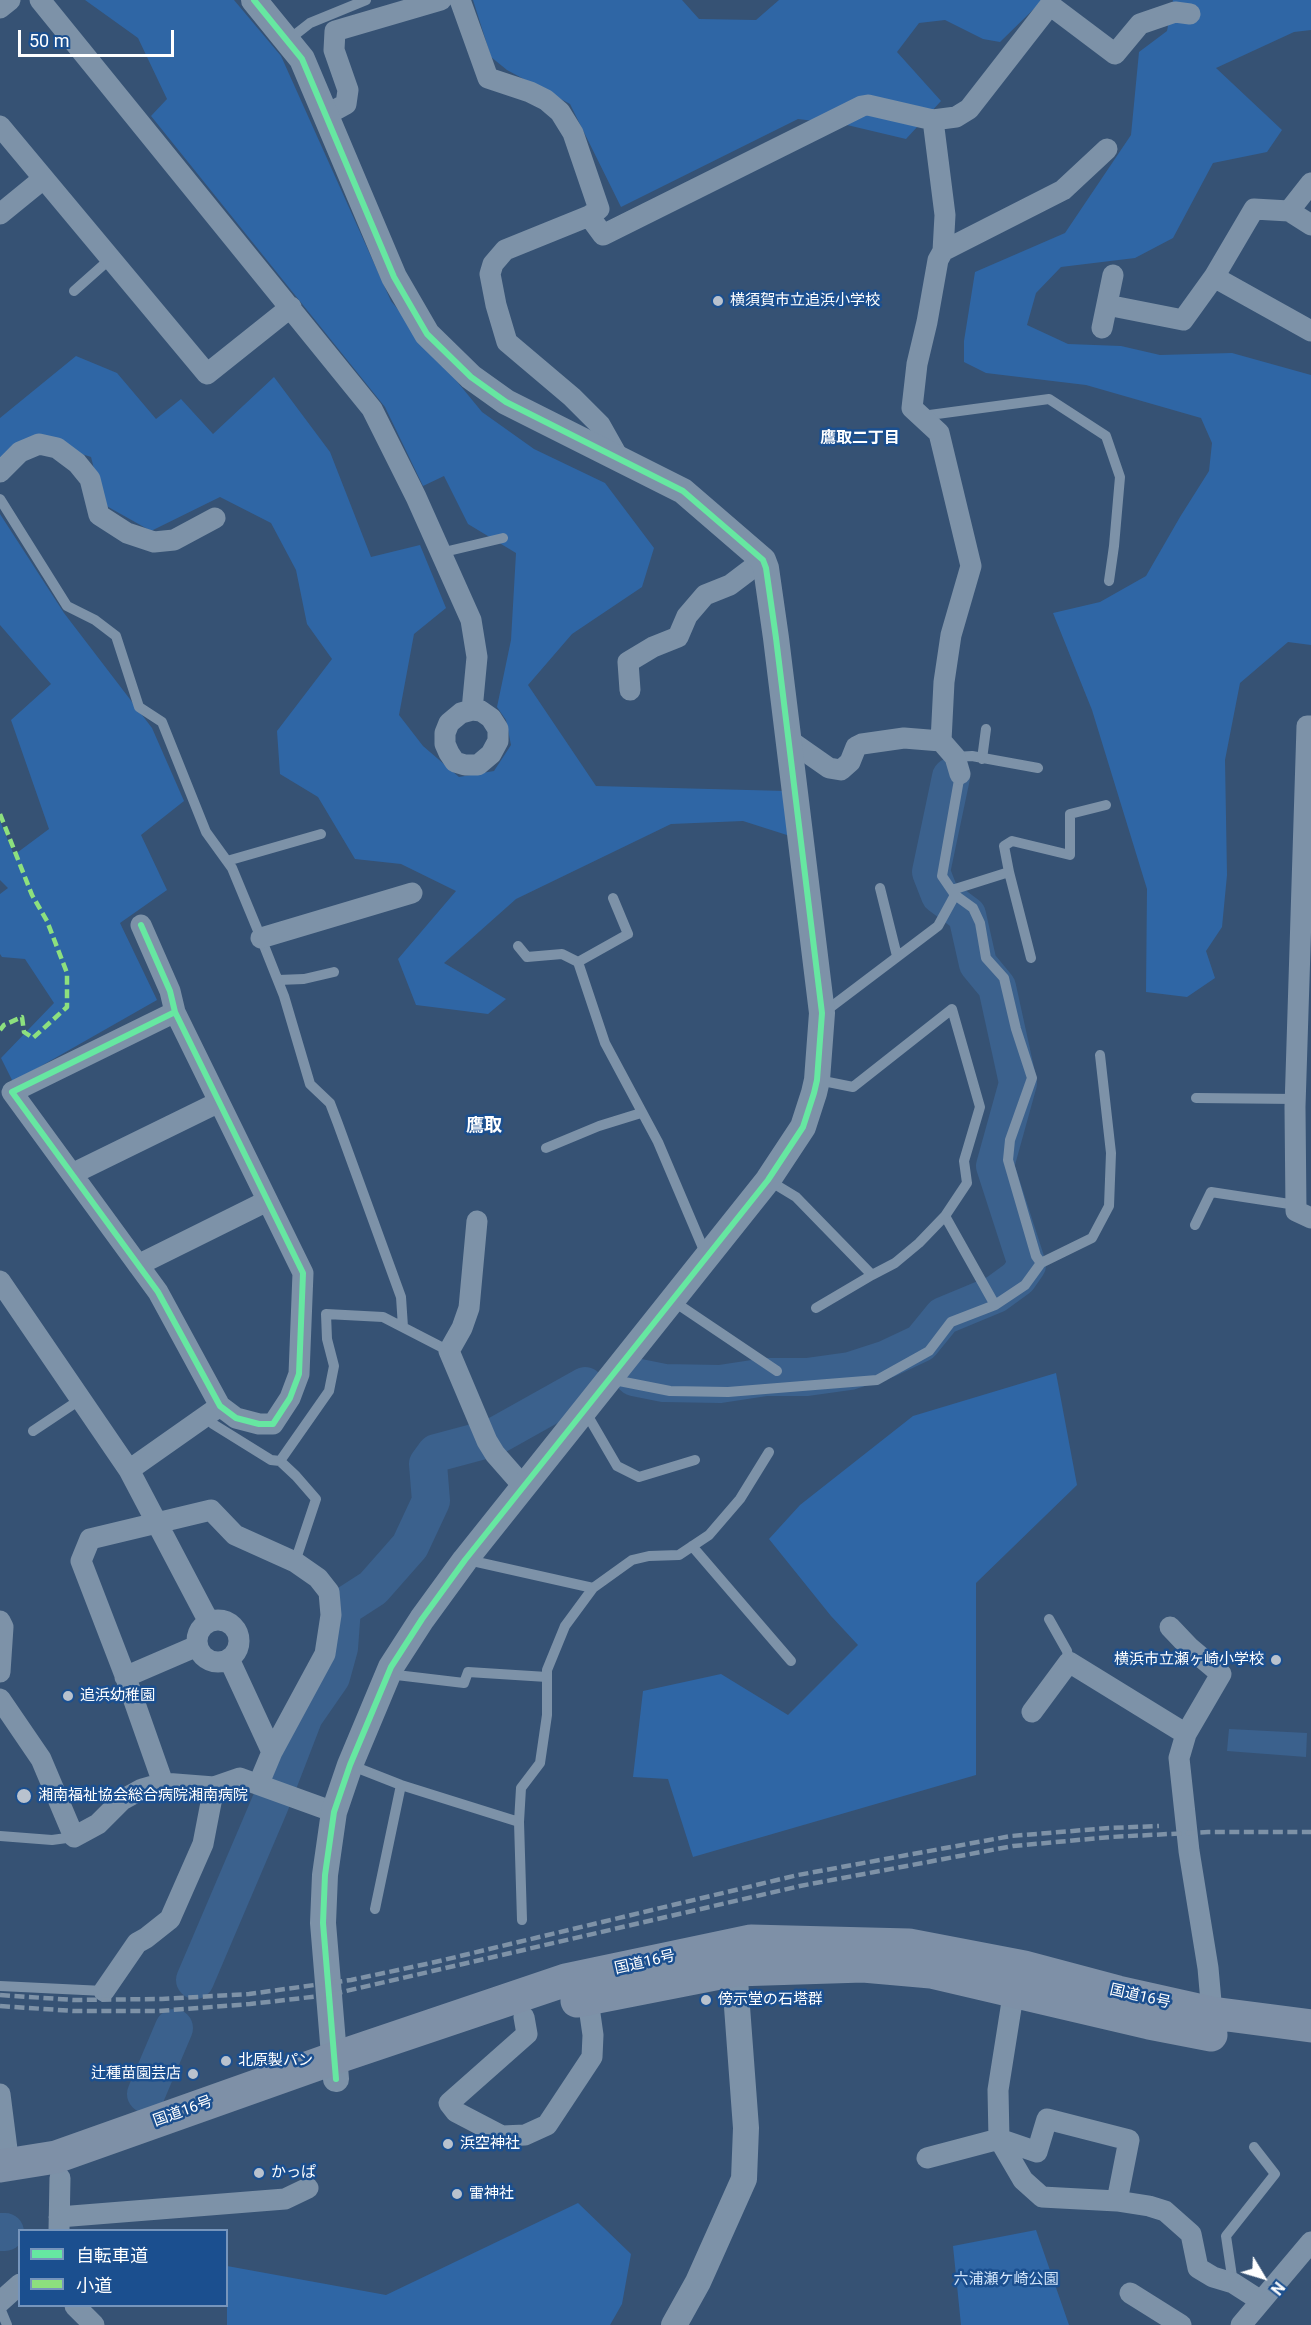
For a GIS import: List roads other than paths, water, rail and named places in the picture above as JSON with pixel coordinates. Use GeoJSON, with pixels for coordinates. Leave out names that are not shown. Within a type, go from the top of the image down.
{"type":"FeatureCollection","features":[{"type":"Feature","properties":{"kind":"highway","name":"国道16号"},"geometry":{"type":"LineString","coordinates":[[3,2172],[336,2069],[734,1957],[762,1941],[909,1945],[1020,1979],[1149,2023],[1263,2044],[1311,2047]]}},
{"type":"Feature","properties":{"kind":"highway","name":"国道16号"},"geometry":{"type":"LineString","coordinates":[[3,2172],[60,2178],[566,1980],[734,1957]]}},
{"type":"Feature","properties":{"kind":"highway","name":"国道16号"},"geometry":{"type":"LineString","coordinates":[[1020,1979],[1118,1992],[1212,2013],[1311,2026]]}},
{"type":"Feature","properties":{"kind":"street"},"geometry":{"type":"LineString","coordinates":[[0,8],[10,0]]}},
{"type":"Feature","properties":{"kind":"street"},"geometry":{"type":"LineString","coordinates":[[40,0],[372,409],[416,497],[471,620],[477,657],[472,711]]}},
{"type":"Feature","properties":{"kind":"street"},"geometry":{"type":"LineString","coordinates":[[254,0],[302,58],[394,277],[427,334],[471,377],[506,402],[683,491],[763,560],[768,580],[789,740],[822,1013],[818,1080],[803,1126],[768,1180],[465,1560],[410,1636],[388,1674],[350,1765],[334,1812],[325,1875],[323,1905],[336,2069]]}},
{"type":"Feature","properties":{"kind":"street"},"geometry":{"type":"LineString","coordinates":[[326,115],[345,104],[348,90],[334,50],[335,31],[441,0]]}},
{"type":"Feature","properties":{"kind":"street"},"geometry":{"type":"LineString","coordinates":[[460,0],[488,78],[530,92],[546,100],[560,112],[573,133],[599,209],[589,216],[505,250],[493,264],[490,274],[507,342],[572,397],[600,426],[618,457]]}},
{"type":"Feature","properties":{"kind":"street"},"geometry":{"type":"LineString","coordinates":[[589,216],[603,235],[862,106],[868,105],[933,120],[956,117],[969,109],[1050,5],[1115,54],[1140,24],[1175,12],[1190,14]]}},
{"type":"Feature","properties":{"kind":"street"},"geometry":{"type":"LineString","coordinates":[[789,740],[829,768],[841,770],[850,762],[856,747],[862,744],[904,738],[952,758],[944,682],[951,635],[971,566],[939,433],[919,417],[912,408],[917,364],[938,260],[943,251],[945,215],[933,120]]}},
{"type":"Feature","properties":{"kind":"street"},"geometry":{"type":"LineString","coordinates":[[0,126],[207,374],[291,307]]}},
{"type":"Feature","properties":{"kind":"street"},"geometry":{"type":"LineString","coordinates":[[943,251],[1063,190],[1107,149]]}},
{"type":"Feature","properties":{"kind":"street"},"geometry":{"type":"LineString","coordinates":[[0,214],[43,179]]}},
{"type":"Feature","properties":{"kind":"street"},"geometry":{"type":"LineString","coordinates":[[1289,211],[1311,183]]}},
{"type":"Feature","properties":{"kind":"street"},"geometry":{"type":"LineString","coordinates":[[1107,305],[1183,320],[1214,277],[1254,209],[1289,211],[1311,225]]}},
{"type":"Feature","properties":{"kind":"street"},"geometry":{"type":"LineString","coordinates":[[1102,328],[1113,275]]}},
{"type":"Feature","properties":{"kind":"street"},"geometry":{"type":"LineString","coordinates":[[1214,277],[1311,331]]}},
{"type":"Feature","properties":{"kind":"street"},"geometry":{"type":"LineString","coordinates":[[0,472],[20,452],[39,444],[57,448],[77,464],[90,479],[99,515],[127,533],[154,542],[174,540],[215,518]]}},
{"type":"Feature","properties":{"kind":"street"},"geometry":{"type":"LineString","coordinates":[[630,690],[628,662],[653,647],[678,637],[687,616],[705,595],[730,585],[763,560]]}},
{"type":"Feature","properties":{"kind":"street"},"geometry":{"type":"LineString","coordinates":[[1304,1212],[1301,1104],[1308,824],[1307,726],[1311,726]]}},
{"type":"Feature","properties":{"kind":"street"},"geometry":{"type":"LineString","coordinates":[[261,938],[412,893]]}},
{"type":"Feature","properties":{"kind":"street"},"geometry":{"type":"LineString","coordinates":[[141,925],[170,991],[175,1011],[303,1273],[299,1374],[290,1398],[273,1424],[259,1424],[213,1411]]}},
{"type":"Feature","properties":{"kind":"street"},"geometry":{"type":"LineString","coordinates":[[175,1011],[12,1092],[158,1292],[176,1323],[213,1411]]}},
{"type":"Feature","properties":{"kind":"street"},"geometry":{"type":"LineString","coordinates":[[72,1174],[219,1102]]}},
{"type":"Feature","properties":{"kind":"street"},"geometry":{"type":"LineString","coordinates":[[138,1265],[267,1201]]}},
{"type":"Feature","properties":{"kind":"street"},"geometry":{"type":"LineString","coordinates":[[477,1221],[469,1308],[462,1328],[449,1351],[487,1441],[495,1454],[524,1487]]}},
{"type":"Feature","properties":{"kind":"street"},"geometry":{"type":"LineString","coordinates":[[0,1281],[129,1470],[209,1622]]}},
{"type":"Feature","properties":{"kind":"street"},"geometry":{"type":"LineString","coordinates":[[129,1470],[213,1411]]}},
{"type":"Feature","properties":{"kind":"street"},"geometry":{"type":"LineString","coordinates":[[163,1783],[81,1561],[90,1539],[211,1510],[235,1535],[295,1562],[318,1578],[329,1592],[331,1615],[325,1654],[272,1752],[259,1783]]}},
{"type":"Feature","properties":{"kind":"street"},"geometry":{"type":"LineString","coordinates":[[219,1620],[230,1623],[237,1632],[239,1641],[236,1652],[229,1659],[219,1662],[210,1661],[197,1646],[197,1636],[209,1622],[219,1620]]}},
{"type":"Feature","properties":{"kind":"street"},"geometry":{"type":"LineString","coordinates":[[0,1621],[3,1628],[0,1672]]}},
{"type":"Feature","properties":{"kind":"street"},"geometry":{"type":"LineString","coordinates":[[1170,1627],[1189,1647],[1221,1674],[1186,1734],[1179,1758],[1189,1851],[1208,1968],[1212,2013]]}},
{"type":"Feature","properties":{"kind":"street"},"geometry":{"type":"LineString","coordinates":[[125,1677],[197,1646]]}},
{"type":"Feature","properties":{"kind":"street"},"geometry":{"type":"LineString","coordinates":[[229,1659],[272,1752]]}},
{"type":"Feature","properties":{"kind":"street"},"geometry":{"type":"LineString","coordinates":[[1032,1712],[1069,1662],[1186,1734]]}},
{"type":"Feature","properties":{"kind":"street"},"geometry":{"type":"LineString","coordinates":[[0,1699],[41,1759],[74,1837],[98,1824],[122,1800],[142,1789],[163,1783],[214,1787],[240,1778],[334,1812]]}},
{"type":"Feature","properties":{"kind":"street"},"geometry":{"type":"LineString","coordinates":[[104,1991],[137,1943],[170,1918],[202,1844],[214,1787]]}},
{"type":"Feature","properties":{"kind":"street"},"geometry":{"type":"LineString","coordinates":[[674,2325],[698,2282],[744,2179],[746,2127],[734,1957]]}},
{"type":"Feature","properties":{"kind":"street"},"geometry":{"type":"LineString","coordinates":[[1020,1979],[1006,2031],[998,2090],[999,2139],[1023,2180],[1042,2197],[1117,2201],[1165,2211],[1191,2234],[1198,2268],[1212,2277],[1233,2283],[1261,2301]]}},
{"type":"Feature","properties":{"kind":"street"},"geometry":{"type":"LineString","coordinates":[[524,2017],[527,2034],[448,2103],[456,2112],[502,2136],[525,2135],[547,2125],[592,2057],[593,2035],[585,1999]]}},
{"type":"Feature","properties":{"kind":"street"},"geometry":{"type":"LineString","coordinates":[[0,2094],[3,2172]]}},
{"type":"Feature","properties":{"kind":"street"},"geometry":{"type":"LineString","coordinates":[[927,2158],[999,2139],[1037,2152],[1047,2119],[1129,2140],[1117,2201]]}},
{"type":"Feature","properties":{"kind":"street"},"geometry":{"type":"LineString","coordinates":[[60,2178],[62,2195],[59,2224],[285,2199],[308,2188]]}},
{"type":"Feature","properties":{"kind":"street"},"geometry":{"type":"LineString","coordinates":[[1242,2325],[1311,2242]]}},
{"type":"Feature","properties":{"kind":"street"},"geometry":{"type":"LineString","coordinates":[[0,2302],[18,2286]]}},
{"type":"Feature","properties":{"kind":"street"},"geometry":{"type":"LineString","coordinates":[[1130,2293],[1181,2325]]}},
{"type":"Feature","properties":{"kind":"street"},"geometry":{"type":"LineString","coordinates":[[76,2307],[94,2325]]}},
{"type":"Feature","properties":{"kind":"lane"},"geometry":{"type":"LineString","coordinates":[[287,41],[310,22],[366,0]]}},
{"type":"Feature","properties":{"kind":"lane"},"geometry":{"type":"LineString","coordinates":[[74,291],[111,259]]}},
{"type":"Feature","properties":{"kind":"lane"},"geometry":{"type":"LineString","coordinates":[[919,417],[1049,399],[1106,436],[1120,477],[1109,581]]}},
{"type":"Feature","properties":{"kind":"lane"},"geometry":{"type":"LineString","coordinates":[[0,499],[67,606],[95,620],[116,636],[139,707],[162,722],[206,832],[227,861],[261,938],[278,980],[310,1084],[330,1103],[401,1298],[403,1327]]}},
{"type":"Feature","properties":{"kind":"lane"},"geometry":{"type":"LineString","coordinates":[[440,553],[503,538]]}},
{"type":"Feature","properties":{"kind":"lane"},"geometry":{"type":"LineString","coordinates":[[982,759],[986,729]]}},
{"type":"Feature","properties":{"kind":"lane"},"geometry":{"type":"LineString","coordinates":[[1038,768],[972,756],[952,758],[942,876],[954,892],[973,908],[980,923],[986,958],[1004,978],[1016,1029],[1032,1078],[1010,1140],[1008,1160],[1036,1257],[1041,1263]]}},
{"type":"Feature","properties":{"kind":"lane"},"geometry":{"type":"LineString","coordinates":[[1031,958],[1004,846],[1012,841],[1070,855],[1070,814],[1106,805]]}},
{"type":"Feature","properties":{"kind":"lane"},"geometry":{"type":"LineString","coordinates":[[227,861],[321,834]]}},
{"type":"Feature","properties":{"kind":"lane"},"geometry":{"type":"LineString","coordinates":[[822,1013],[938,926],[954,892],[1009,872]]}},
{"type":"Feature","properties":{"kind":"lane"},"geometry":{"type":"LineString","coordinates":[[880,888],[897,956]]}},
{"type":"Feature","properties":{"kind":"lane"},"geometry":{"type":"LineString","coordinates":[[578,962],[628,934],[613,898]]}},
{"type":"Feature","properties":{"kind":"lane"},"geometry":{"type":"LineString","coordinates":[[518,946],[527,957],[562,954],[578,962],[605,1043],[658,1142],[707,1258]]}},
{"type":"Feature","properties":{"kind":"lane"},"geometry":{"type":"LineString","coordinates":[[278,980],[304,979],[334,972]]}},
{"type":"Feature","properties":{"kind":"lane"},"geometry":{"type":"LineString","coordinates":[[816,1308],[895,1263],[919,1243],[945,1216],[967,1183],[964,1161],[980,1107],[952,1009],[853,1087],[818,1080]]}},
{"type":"Feature","properties":{"kind":"lane"},"geometry":{"type":"LineString","coordinates":[[609,1379],[670,1390],[728,1392],[878,1380],[929,1351],[951,1322],[995,1305],[1025,1285],[1041,1263],[1092,1238],[1109,1206],[1112,1153],[1100,1055]]}},
{"type":"Feature","properties":{"kind":"lane"},"geometry":{"type":"LineString","coordinates":[[1196,1098],[1301,1104]]}},
{"type":"Feature","properties":{"kind":"lane"},"geometry":{"type":"LineString","coordinates":[[546,1148],[599,1126],[641,1113]]}},
{"type":"Feature","properties":{"kind":"lane"},"geometry":{"type":"LineString","coordinates":[[768,1180],[796,1197],[872,1275]]}},
{"type":"Feature","properties":{"kind":"lane"},"geometry":{"type":"LineString","coordinates":[[1195,1225],[1211,1192],[1304,1212]]}},
{"type":"Feature","properties":{"kind":"lane"},"geometry":{"type":"LineString","coordinates":[[945,1216],[995,1305]]}},
{"type":"Feature","properties":{"kind":"lane"},"geometry":{"type":"LineString","coordinates":[[673,1301],[777,1371]]}},
{"type":"Feature","properties":{"kind":"lane"},"geometry":{"type":"LineString","coordinates":[[280,1461],[329,1391],[334,1366],[327,1339],[326,1314],[383,1317],[449,1351]]}},
{"type":"Feature","properties":{"kind":"lane"},"geometry":{"type":"LineString","coordinates":[[33,1431],[81,1399]]}},
{"type":"Feature","properties":{"kind":"lane"},"geometry":{"type":"LineString","coordinates":[[213,1411],[213,1424],[271,1460],[280,1461],[316,1500],[295,1562]]}},
{"type":"Feature","properties":{"kind":"lane"},"geometry":{"type":"LineString","coordinates":[[585,1411],[616,1466],[639,1477],[695,1460]]}},
{"type":"Feature","properties":{"kind":"lane"},"geometry":{"type":"LineString","coordinates":[[522,1920],[519,1822],[521,1788],[540,1763],[547,1715],[547,1670],[565,1626],[593,1588],[632,1560],[649,1556],[679,1555],[709,1535],[740,1499],[769,1452]]}},
{"type":"Feature","properties":{"kind":"lane"},"geometry":{"type":"LineString","coordinates":[[692,1546],[791,1661]]}},
{"type":"Feature","properties":{"kind":"lane"},"geometry":{"type":"LineString","coordinates":[[465,1560],[593,1588]]}},
{"type":"Feature","properties":{"kind":"lane"},"geometry":{"type":"LineString","coordinates":[[1049,1619],[1067,1650],[1069,1662]]}},
{"type":"Feature","properties":{"kind":"lane"},"geometry":{"type":"LineString","coordinates":[[388,1674],[464,1683],[468,1672],[547,1677]]}},
{"type":"Feature","properties":{"kind":"lane"},"geometry":{"type":"LineString","coordinates":[[350,1765],[401,1785],[519,1822]]}},
{"type":"Feature","properties":{"kind":"lane"},"geometry":{"type":"LineString","coordinates":[[375,1909],[401,1785]]}},
{"type":"Feature","properties":{"kind":"lane"},"geometry":{"type":"LineString","coordinates":[[0,1836],[52,1840],[74,1837]]}},
{"type":"Feature","properties":{"kind":"lane"},"geometry":{"type":"LineString","coordinates":[[0,1986],[104,1991]]}},
{"type":"Feature","properties":{"kind":"lane"},"geometry":{"type":"LineString","coordinates":[[1233,2283],[1226,2236],[1275,2174],[1254,2147]]}},
{"type":"Feature","properties":{"kind":"lane"},"geometry":{"type":"LineString","coordinates":[[0,2308],[7,2325]]}},
{"type":"Feature","properties":{"kind":"waterway"},"geometry":{"type":"LineString","coordinates":[[634,1377],[664,1383],[720,1384],[766,1377],[807,1377],[850,1371],[887,1359],[921,1343],[943,1316],[996,1294],[1018,1278],[1027,1265],[995,1166],[1018,1083],[997,987],[978,964],[967,915],[940,895],[931,872],[951,777]]}},
{"type":"Feature","properties":{"kind":"waterway"},"geometry":{"type":"LineString","coordinates":[[195,1980],[270,1804],[304,1716],[331,1677],[339,1648],[342,1608],[373,1588],[410,1546],[431,1501],[428,1464],[436,1453],[492,1438],[585,1386]]}},
{"type":"Feature","properties":{"kind":"waterway"},"geometry":{"type":"LineString","coordinates":[[146,2094],[174,2028]]}},
{"type":"Feature","properties":{"kind":"waterway"},"geometry":{"type":"LineString","coordinates":[[0,2232],[5,2232]]}},
{"type":"Feature","properties":{"kind":"railway"},"geometry":{"type":"LineString","coordinates":[[0,1995],[74,2000],[162,1999],[249,1994],[351,1980],[798,1875],[1011,1836],[1159,1826]]}},
{"type":"Feature","properties":{"kind":"railway"},"geometry":{"type":"LineString","coordinates":[[0,2006],[74,2011],[159,2011],[329,1995],[800,1886],[1013,1846],[1111,1837],[1208,1832],[1311,1832]]}},
{"type":"Feature","properties":{"kind":"place","name":"横須賀市立追浜小学校"},"geometry":{"type":"Point","coordinates":[718,301]}},
{"type":"Feature","properties":{"kind":"place","name":"横浜市立瀬ヶ崎小学校"},"geometry":{"type":"Point","coordinates":[1276,1660]}},
{"type":"Feature","properties":{"kind":"place","name":"追浜幼稚園"},"geometry":{"type":"Point","coordinates":[68,1696]}},
{"type":"Feature","properties":{"kind":"place","name":"湘南福祉協会総合病院湘南病院"},"geometry":{"type":"Point","coordinates":[24,1796]}},
{"type":"Feature","properties":{"kind":"place","name":"傍示堂の石塔群"},"geometry":{"type":"Point","coordinates":[706,2000]}},
{"type":"Feature","properties":{"kind":"place","name":"北原製パン"},"geometry":{"type":"Point","coordinates":[226,2061]}},
{"type":"Feature","properties":{"kind":"place","name":"辻種苗園芸店"},"geometry":{"type":"Point","coordinates":[193,2074]}},
{"type":"Feature","properties":{"kind":"place","name":"浜空神社"},"geometry":{"type":"Point","coordinates":[448,2144]}},
{"type":"Feature","properties":{"kind":"place","name":"かっぱ"},"geometry":{"type":"Point","coordinates":[259,2173]}},
{"type":"Feature","properties":{"kind":"place","name":"雷神社"},"geometry":{"type":"Point","coordinates":[457,2194]}},
{"type":"Feature","properties":{"kind":"district","name":"鷹取二丁目"},"geometry":{"type":"Point","coordinates":[860,439]}},
{"type":"Feature","properties":{"kind":"district","name":"鷹取"},"geometry":{"type":"Point","coordinates":[484,1126]}},
{"type":"Feature","properties":{"kind":"park label","name":"六浦瀬ケ崎公園"},"geometry":{"type":"Point","coordinates":[1006,2280]}}]}
